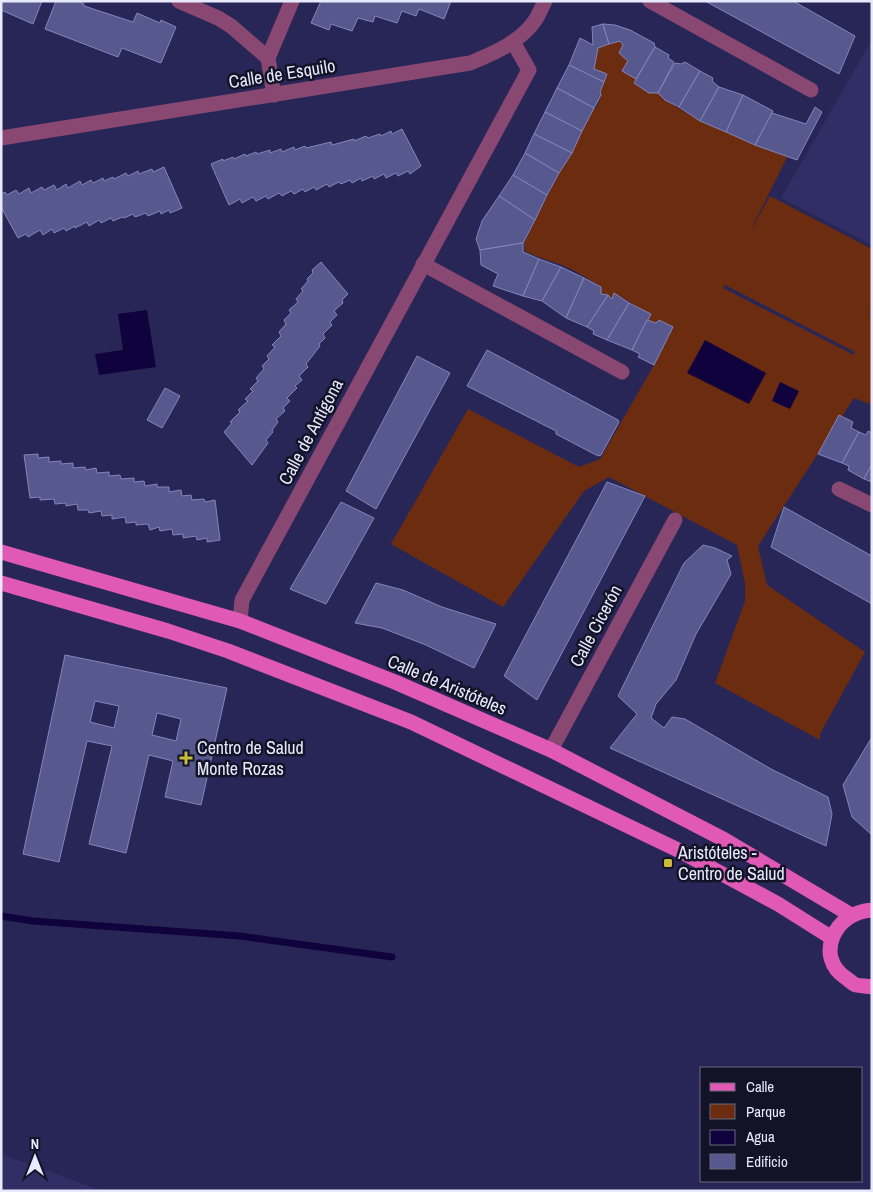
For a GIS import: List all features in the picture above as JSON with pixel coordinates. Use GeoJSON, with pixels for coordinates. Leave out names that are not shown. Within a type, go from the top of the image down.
{"type":"FeatureCollection","features":[{"type":"Feature","properties":{"kind":"main road","name":"Calle de Aristóteles"},"geometry":{"type":"LineString","coordinates":[[1,552],[240,621],[394,682],[551,750],[723,839],[851,915]]}},
{"type":"Feature","properties":{"kind":"main road"},"geometry":{"type":"LineString","coordinates":[[1,583],[168,631],[228,651],[412,722],[676,849],[778,904],[832,938]]}},
{"type":"Feature","properties":{"kind":"main road"},"geometry":{"type":"LineString","coordinates":[[872,910],[860,911],[839,924],[832,938],[830,951],[834,964],[841,975],[856,985],[872,987]]}},
{"type":"Feature","properties":{"kind":"street"},"geometry":{"type":"LineString","coordinates":[[180,1],[225,22],[268,58]]}},
{"type":"Feature","properties":{"kind":"street"},"geometry":{"type":"LineString","coordinates":[[274,95],[268,58],[292,1]]}},
{"type":"Feature","properties":{"kind":"street","name":"Calle de Esquilo"},"geometry":{"type":"LineString","coordinates":[[1,138],[470,63],[492,54],[513,42],[535,20],[545,1]]}},
{"type":"Feature","properties":{"kind":"street"},"geometry":{"type":"LineString","coordinates":[[650,1],[811,90]]}},
{"type":"Feature","properties":{"kind":"street","name":"Calle de Antígona"},"geometry":{"type":"LineString","coordinates":[[240,621],[242,600],[529,70],[513,42]]}},
{"type":"Feature","properties":{"kind":"street"},"geometry":{"type":"LineString","coordinates":[[423,264],[622,372]]}},
{"type":"Feature","properties":{"kind":"street"},"geometry":{"type":"LineString","coordinates":[[839,488],[872,505]]}},
{"type":"Feature","properties":{"kind":"street","name":"Calle Cicerón"},"geometry":{"type":"LineString","coordinates":[[551,750],[675,520]]}},
{"type":"Feature","properties":{"kind":"shaded area"},"geometry":{"type":"Polygon","coordinates":[[[872,40],[872,245],[781,198],[872,40]]]}},
{"type":"Feature","properties":{"kind":"shaded area"},"geometry":{"type":"Polygon","coordinates":[[[1,1154],[103,1191],[1,1191],[1,1154]]]}},
{"type":"Feature","properties":{"kind":"green space"},"geometry":{"type":"Polygon","coordinates":[[[620,41],[623,45],[619,53],[628,61],[622,71],[637,79],[634,83],[649,93],[658,93],[665,100],[700,121],[787,157],[748,236],[770,196],[872,249],[872,307],[869,316],[872,311],[872,405],[854,398],[758,546],[767,585],[865,652],[820,734],[820,740],[715,683],[745,601],[745,583],[737,545],[609,477],[584,491],[503,607],[391,544],[468,409],[579,467],[600,459],[654,365],[672,327],[659,320],[656,323],[647,320],[650,314],[614,293],[612,299],[601,294],[601,287],[582,275],[525,251],[524,243],[546,198],[601,96],[600,91],[607,74],[594,69],[598,48],[620,41]],[[725,285],[723,288],[854,355],[855,352],[725,285]]]}},
{"type":"Feature","properties":{"kind":"water"},"geometry":{"type":"Polygon","coordinates":[[[147,310],[156,367],[99,375],[95,354],[123,350],[118,314],[147,310]]]}},
{"type":"Feature","properties":{"kind":"water"},"geometry":{"type":"Polygon","coordinates":[[[705,340],[766,373],[749,404],[687,373],[705,340]]]}},
{"type":"Feature","properties":{"kind":"water"},"geometry":{"type":"Polygon","coordinates":[[[780,382],[799,391],[790,409],[772,401],[780,382]]]}},
{"type":"Feature","properties":{"kind":"building"},"geometry":{"type":"Polygon","coordinates":[[[1,1],[42,1],[33,24],[1,10],[1,1]]]}},
{"type":"Feature","properties":{"kind":"building"},"geometry":{"type":"Polygon","coordinates":[[[56,1],[78,1],[84,4],[84,6],[133,22],[137,13],[160,23],[161,20],[176,27],[161,63],[122,48],[118,57],[45,29],[56,1]]]}},
{"type":"Feature","properties":{"kind":"building"},"geometry":{"type":"Polygon","coordinates":[[[321,1],[451,1],[444,19],[419,9],[416,16],[402,11],[397,23],[375,16],[373,22],[358,18],[352,31],[331,24],[329,30],[311,23],[321,1]]]}},
{"type":"Feature","properties":{"kind":"building"},"geometry":{"type":"Polygon","coordinates":[[[705,1],[793,1],[855,36],[839,74],[705,1]]]}},
{"type":"Feature","properties":{"kind":"building"},"geometry":{"type":"Polygon","coordinates":[[[603,24],[609,44],[598,48],[594,69],[607,74],[604,82],[569,65],[580,38],[593,45],[592,27],[603,24]]]}},
{"type":"Feature","properties":{"kind":"building"},"geometry":{"type":"Polygon","coordinates":[[[603,24],[615,25],[630,30],[654,43],[655,47],[636,79],[622,71],[628,61],[619,53],[623,45],[620,41],[609,44],[603,24]]]}},
{"type":"Feature","properties":{"kind":"building"},"geometry":{"type":"Polygon","coordinates":[[[655,47],[669,55],[668,58],[674,62],[658,93],[649,93],[634,83],[655,47]]]}},
{"type":"Feature","properties":{"kind":"building"},"geometry":{"type":"Polygon","coordinates":[[[685,62],[700,71],[679,107],[665,100],[658,93],[675,63],[681,64],[685,62]]]}},
{"type":"Feature","properties":{"kind":"building"},"geometry":{"type":"Polygon","coordinates":[[[569,65],[604,82],[600,92],[601,95],[594,108],[557,88],[569,65]]]}},
{"type":"Feature","properties":{"kind":"building"},"geometry":{"type":"Polygon","coordinates":[[[700,71],[713,78],[712,81],[719,87],[700,121],[679,107],[700,71]]]}},
{"type":"Feature","properties":{"kind":"building"},"geometry":{"type":"Polygon","coordinates":[[[719,87],[743,95],[726,132],[700,121],[719,87]]]}},
{"type":"Feature","properties":{"kind":"building"},"geometry":{"type":"Polygon","coordinates":[[[557,88],[594,108],[582,131],[545,112],[557,88]]]}},
{"type":"Feature","properties":{"kind":"building"},"geometry":{"type":"Polygon","coordinates":[[[743,95],[773,111],[755,145],[726,132],[743,95]]]}},
{"type":"Feature","properties":{"kind":"building"},"geometry":{"type":"Polygon","coordinates":[[[815,107],[822,112],[797,160],[755,145],[772,113],[806,124],[815,107]]]}},
{"type":"Feature","properties":{"kind":"building"},"geometry":{"type":"Polygon","coordinates":[[[545,112],[582,131],[572,153],[534,134],[545,112]]]}},
{"type":"Feature","properties":{"kind":"building"},"geometry":{"type":"Polygon","coordinates":[[[402,129],[421,166],[410,174],[408,171],[398,176],[396,173],[386,178],[384,174],[374,179],[373,176],[362,181],[361,178],[352,183],[350,180],[341,184],[339,182],[329,187],[327,184],[316,190],[314,187],[305,192],[303,189],[294,194],[291,191],[282,196],[279,193],[268,199],[266,196],[256,201],[253,197],[242,203],[240,199],[229,205],[211,164],[223,159],[223,161],[233,157],[234,159],[245,154],[246,156],[270,150],[270,153],[281,149],[282,152],[294,147],[295,150],[305,146],[306,148],[331,142],[332,145],[354,139],[354,141],[366,136],[368,138],[380,134],[381,136],[391,131],[392,134],[402,129]]]}},
{"type":"Feature","properties":{"kind":"building"},"geometry":{"type":"Polygon","coordinates":[[[534,134],[572,153],[559,173],[525,153],[534,134]]]}},
{"type":"Feature","properties":{"kind":"building"},"geometry":{"type":"Polygon","coordinates":[[[525,153],[559,173],[547,195],[513,175],[525,153]]]}},
{"type":"Feature","properties":{"kind":"building"},"geometry":{"type":"Polygon","coordinates":[[[164,167],[182,208],[170,213],[169,210],[161,214],[160,211],[148,216],[146,213],[135,217],[133,214],[113,221],[111,218],[101,223],[99,220],[89,226],[87,222],[66,231],[64,228],[54,233],[52,229],[43,235],[40,230],[28,237],[26,234],[18,238],[1,207],[1,194],[5,192],[7,195],[16,190],[19,194],[29,188],[31,193],[42,187],[44,190],[54,185],[57,190],[66,184],[68,188],[80,181],[82,185],[91,180],[93,183],[103,178],[104,181],[113,177],[114,179],[126,173],[128,176],[138,171],[139,174],[152,169],[153,172],[164,167]]]}},
{"type":"Feature","properties":{"kind":"building"},"geometry":{"type":"Polygon","coordinates":[[[513,175],[547,195],[535,220],[499,196],[513,175]]]}},
{"type":"Feature","properties":{"kind":"building"},"geometry":{"type":"Polygon","coordinates":[[[499,196],[535,220],[523,243],[480,250],[476,239],[482,221],[499,196]]]}},
{"type":"Feature","properties":{"kind":"building"},"geometry":{"type":"Polygon","coordinates":[[[523,243],[523,252],[539,259],[523,296],[493,286],[498,274],[481,265],[480,250],[523,243]]]}},
{"type":"Feature","properties":{"kind":"building"},"geometry":{"type":"Polygon","coordinates":[[[539,259],[561,267],[542,301],[523,296],[539,259]]]}},
{"type":"Feature","properties":{"kind":"building"},"geometry":{"type":"Polygon","coordinates":[[[321,262],[348,294],[342,300],[343,303],[334,311],[337,315],[330,322],[332,325],[323,334],[325,338],[306,364],[308,367],[299,376],[302,380],[295,386],[297,388],[287,398],[290,401],[283,408],[285,411],[276,419],[278,422],[266,440],[268,443],[252,465],[224,432],[232,423],[230,422],[240,412],[238,410],[248,401],[245,399],[253,391],[250,389],[258,381],[256,378],[264,369],[262,366],[269,359],[267,356],[275,347],[272,345],[281,336],[279,332],[286,324],[284,320],[291,313],[289,310],[298,302],[296,299],[303,291],[301,289],[308,281],[307,279],[313,273],[312,270],[321,262]]]}},
{"type":"Feature","properties":{"kind":"building"},"geometry":{"type":"Polygon","coordinates":[[[561,267],[584,278],[566,318],[542,301],[561,267]]]}},
{"type":"Feature","properties":{"kind":"building"},"geometry":{"type":"Polygon","coordinates":[[[584,278],[601,287],[601,294],[608,295],[587,327],[566,318],[584,278]]]}},
{"type":"Feature","properties":{"kind":"building"},"geometry":{"type":"Polygon","coordinates":[[[614,293],[629,303],[607,340],[593,334],[594,331],[587,327],[608,295],[612,299],[614,293]]]}},
{"type":"Feature","properties":{"kind":"building"},"geometry":{"type":"Polygon","coordinates":[[[629,303],[651,314],[632,350],[607,340],[629,303]]]}},
{"type":"Feature","properties":{"kind":"building"},"geometry":{"type":"Polygon","coordinates":[[[647,320],[656,323],[659,320],[673,327],[654,365],[638,357],[640,354],[632,350],[647,320]]]}},
{"type":"Feature","properties":{"kind":"building"},"geometry":{"type":"Polygon","coordinates":[[[487,350],[618,420],[619,422],[601,455],[598,456],[556,434],[556,431],[467,386],[487,350]]]}},
{"type":"Feature","properties":{"kind":"building"},"geometry":{"type":"Polygon","coordinates":[[[417,356],[450,373],[376,509],[346,491],[417,356]]]}},
{"type":"Feature","properties":{"kind":"building"},"geometry":{"type":"Polygon","coordinates":[[[165,388],[180,396],[162,428],[147,420],[165,388]]]}},
{"type":"Feature","properties":{"kind":"building"},"geometry":{"type":"Polygon","coordinates":[[[839,415],[853,422],[851,428],[859,432],[842,463],[818,454],[839,415]]]}},
{"type":"Feature","properties":{"kind":"building"},"geometry":{"type":"Polygon","coordinates":[[[868,431],[872,433],[872,464],[864,479],[848,470],[849,466],[842,463],[859,432],[866,435],[868,431]]]}},
{"type":"Feature","properties":{"kind":"building"},"geometry":{"type":"Polygon","coordinates":[[[38,454],[38,458],[49,457],[49,462],[73,463],[73,468],[85,467],[86,470],[96,468],[97,473],[109,472],[109,476],[120,475],[121,479],[134,478],[134,482],[144,481],[145,486],[157,484],[157,487],[169,487],[169,492],[181,490],[182,496],[191,495],[192,500],[204,499],[205,502],[215,500],[220,540],[207,542],[207,538],[197,540],[196,536],[183,538],[183,534],[173,535],[172,529],[160,531],[159,527],[150,530],[148,524],[136,525],[136,522],[126,523],[125,517],[112,519],[112,515],[102,516],[101,511],[89,513],[88,510],[78,510],[77,504],[66,506],[66,503],[55,504],[54,499],[40,500],[40,497],[30,498],[24,455],[38,454]]]}},
{"type":"Feature","properties":{"kind":"building"},"geometry":{"type":"Polygon","coordinates":[[[872,464],[872,482],[864,479],[872,464]]]}},
{"type":"Feature","properties":{"kind":"building"},"geometry":{"type":"Polygon","coordinates":[[[607,482],[645,496],[537,700],[504,676],[607,482]]]}},
{"type":"Feature","properties":{"kind":"building"},"geometry":{"type":"Polygon","coordinates":[[[341,502],[374,518],[326,604],[290,589],[341,502]]]}},
{"type":"Feature","properties":{"kind":"building"},"geometry":{"type":"Polygon","coordinates":[[[784,507],[872,556],[872,604],[771,547],[784,507]]]}},
{"type":"Feature","properties":{"kind":"building"},"geometry":{"type":"Polygon","coordinates":[[[703,545],[732,556],[727,560],[731,574],[696,634],[676,680],[656,704],[651,718],[664,728],[672,717],[685,719],[771,769],[828,797],[832,814],[826,846],[610,748],[637,714],[618,696],[684,563],[703,545]]]}},
{"type":"Feature","properties":{"kind":"building"},"geometry":{"type":"Polygon","coordinates":[[[376,583],[403,590],[442,607],[496,624],[474,668],[426,645],[382,628],[355,623],[376,583]]]}},
{"type":"Feature","properties":{"kind":"building","name":"Centro de Salud Monte Rozas"},"geometry":{"type":"Polygon","coordinates":[[[65,655],[227,688],[201,805],[165,797],[173,761],[149,755],[126,853],[89,844],[112,746],[87,741],[59,862],[23,854],[65,655]],[[95,701],[90,722],[114,728],[119,706],[95,701]],[[157,713],[152,735],[176,741],[181,719],[157,713]]]}},
{"type":"Feature","properties":{"kind":"building"},"geometry":{"type":"Polygon","coordinates":[[[872,737],[872,835],[852,817],[843,785],[872,737]]]}},
{"type":"Feature","properties":{"kind":"waterway"},"geometry":{"type":"LineString","coordinates":[[1,916],[33,921],[240,936],[392,957]]}},
{"type":"Feature","properties":{"kind":"place","name":"Centro de Salud Monte Rozas"},"geometry":{"type":"Point","coordinates":[186,758]}},
{"type":"Feature","properties":{"kind":"place","name":"Aristóteles - Centro de Salud"},"geometry":{"type":"Point","coordinates":[668,863]}}]}
